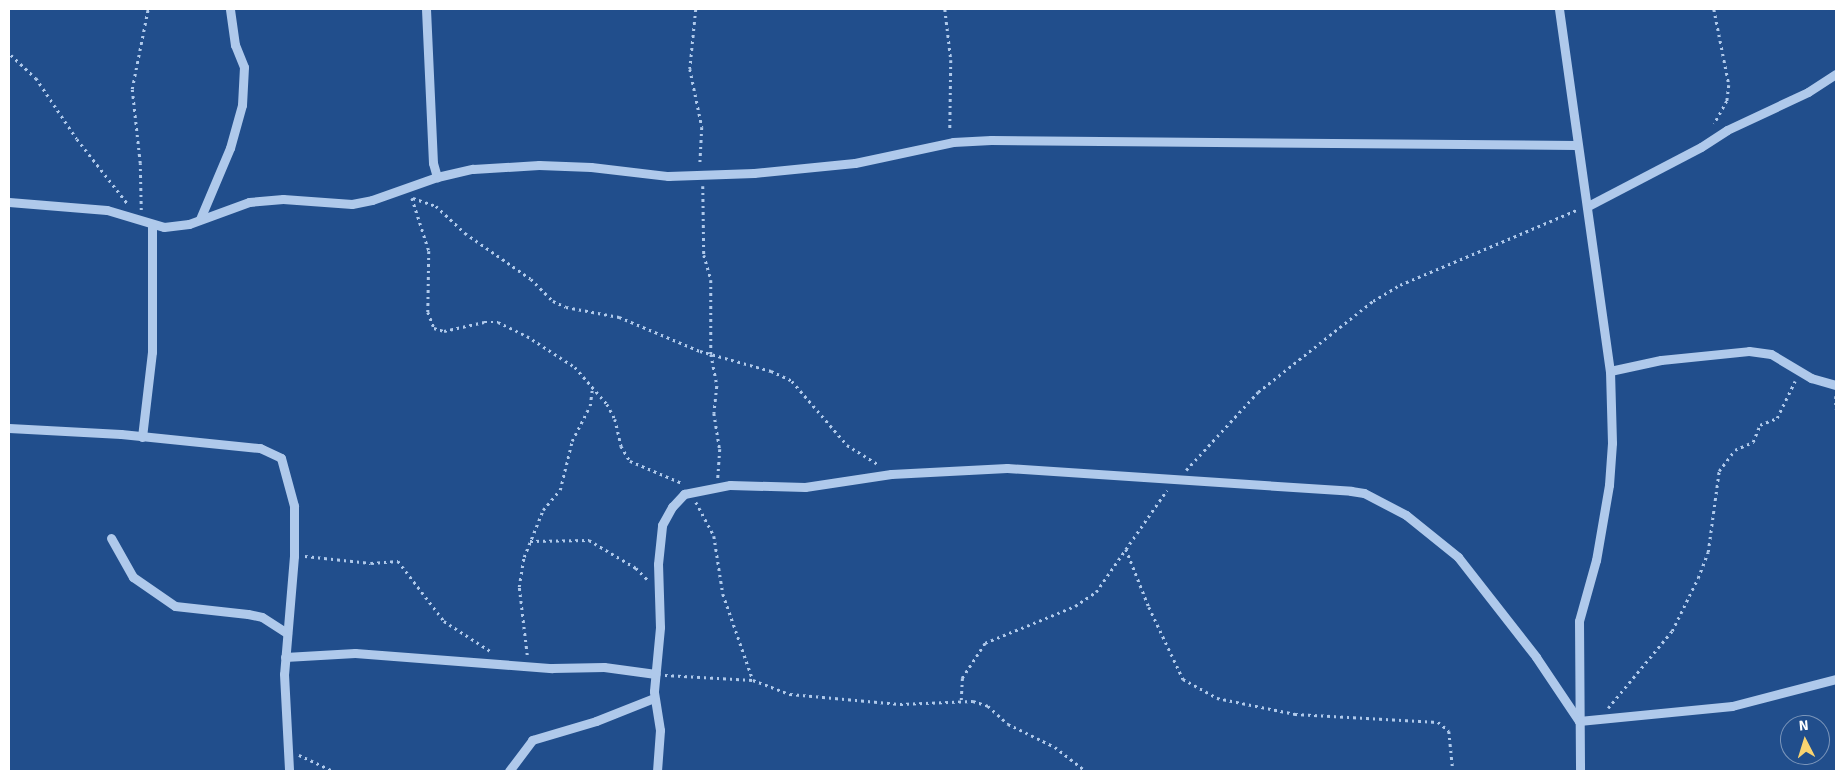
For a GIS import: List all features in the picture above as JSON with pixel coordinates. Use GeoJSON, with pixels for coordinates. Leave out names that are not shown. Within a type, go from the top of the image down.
{"type":"FeatureCollection","features":[{"type":"Feature","properties":{"kind":"street"},"geometry":{"type":"LineString","coordinates":[[200,219],[230,148],[242,105],[244,67],[235,45],[230,9]]}},
{"type":"Feature","properties":{"kind":"street"},"geometry":{"type":"LineString","coordinates":[[426,9],[433,163],[437,177]]}},
{"type":"Feature","properties":{"kind":"street"},"geometry":{"type":"LineString","coordinates":[[1559,9],[1576,145],[1588,206],[1610,371],[1612,443],[1609,484],[1596,560],[1581,610],[1580,771]]}},
{"type":"Feature","properties":{"kind":"street"},"geometry":{"type":"LineString","coordinates":[[1588,206],[1701,147],[1734,126],[1808,92],[1836,74]]}},
{"type":"Feature","properties":{"kind":"street"},"geometry":{"type":"LineString","coordinates":[[9,202],[107,210],[152,225],[183,226],[242,204],[269,200],[352,204],[437,177],[473,169],[539,164],[701,176],[855,163],[953,142],[1139,140],[1576,145]]}},
{"type":"Feature","properties":{"kind":"street"},"geometry":{"type":"LineString","coordinates":[[142,437],[152,352],[152,225]]}},
{"type":"Feature","properties":{"kind":"street"},"geometry":{"type":"LineString","coordinates":[[1610,371],[1654,361],[1749,351],[1771,354],[1811,378],[1836,385]]}},
{"type":"Feature","properties":{"kind":"street"},"geometry":{"type":"LineString","coordinates":[[9,428],[142,437],[260,448],[277,454],[284,462],[292,492],[294,556],[285,657],[284,708],[290,753],[289,771]]}},
{"type":"Feature","properties":{"kind":"street"},"geometry":{"type":"LineString","coordinates":[[657,771],[660,730],[654,698],[660,627],[659,589],[662,525],[678,498],[693,490],[717,486],[751,484],[805,488],[866,477],[985,468],[1060,470],[1177,480],[1351,490],[1370,496],[1406,515],[1445,544],[1469,569],[1536,657],[1579,721]]}},
{"type":"Feature","properties":{"kind":"street"},"geometry":{"type":"LineString","coordinates":[[110,538],[133,577],[175,606],[248,614],[273,623],[286,633]]}},
{"type":"Feature","properties":{"kind":"street"},"geometry":{"type":"LineString","coordinates":[[285,657],[355,653],[528,667],[604,667],[656,674]]}},
{"type":"Feature","properties":{"kind":"street"},"geometry":{"type":"LineString","coordinates":[[1579,721],[1732,706],[1836,679]]}},
{"type":"Feature","properties":{"kind":"street"},"geometry":{"type":"LineString","coordinates":[[509,771],[532,740],[596,721],[654,698]]}},
{"type":"Feature","properties":{"kind":"path"},"geometry":{"type":"LineString","coordinates":[[142,221],[140,163],[132,89],[148,9]]}},
{"type":"Feature","properties":{"kind":"path"},"geometry":{"type":"LineString","coordinates":[[696,9],[690,69],[702,127],[701,176],[705,204],[704,255],[711,280],[712,354],[717,386],[714,418],[720,449],[717,486]]}},
{"type":"Feature","properties":{"kind":"path"},"geometry":{"type":"LineString","coordinates":[[945,9],[951,60],[949,122],[953,142]]}},
{"type":"Feature","properties":{"kind":"path"},"geometry":{"type":"LineString","coordinates":[[1701,147],[1727,101],[1730,85],[1714,9]]}},
{"type":"Feature","properties":{"kind":"path"},"geometry":{"type":"LineString","coordinates":[[11,55],[36,78],[77,139],[142,221]]}},
{"type":"Feature","properties":{"kind":"path"},"geometry":{"type":"LineString","coordinates":[[753,680],[724,594],[714,536],[693,490],[638,467],[628,458],[621,446],[614,416],[571,364],[507,326],[484,322],[459,330],[444,332],[434,328],[428,312],[429,251],[410,198],[436,206],[465,233],[531,279],[553,301],[566,307],[619,317],[712,354],[771,371],[792,381],[847,445],[884,467]]}},
{"type":"Feature","properties":{"kind":"path"},"geometry":{"type":"LineString","coordinates":[[961,700],[962,678],[985,643],[1083,602],[1101,587],[1157,502],[1258,392],[1373,301],[1407,282],[1588,206]]}},
{"type":"Feature","properties":{"kind":"path"},"geometry":{"type":"LineString","coordinates":[[1602,718],[1613,699],[1672,631],[1698,578],[1708,552],[1719,471],[1735,450],[1753,442],[1760,425],[1777,418],[1801,371]]}},
{"type":"Feature","properties":{"kind":"path"},"geometry":{"type":"LineString","coordinates":[[528,667],[519,587],[530,541],[543,510],[560,490],[572,441],[590,406],[592,388]]}},
{"type":"Feature","properties":{"kind":"path"},"geometry":{"type":"LineString","coordinates":[[530,541],[590,540],[636,568],[659,589]]}},
{"type":"Feature","properties":{"kind":"path"},"geometry":{"type":"LineString","coordinates":[[1126,548],[1176,670],[1190,684],[1217,698],[1295,714],[1438,722],[1449,731],[1453,771]]}},
{"type":"Feature","properties":{"kind":"path"},"geometry":{"type":"LineString","coordinates":[[294,556],[372,563],[398,561],[444,621],[499,656]]}},
{"type":"Feature","properties":{"kind":"path"},"geometry":{"type":"LineString","coordinates":[[656,674],[753,680],[801,695],[900,704],[961,700],[988,706],[1008,724],[1055,747],[1086,771]]}},
{"type":"Feature","properties":{"kind":"path"},"geometry":{"type":"LineString","coordinates":[[290,753],[334,771]]}}]}
